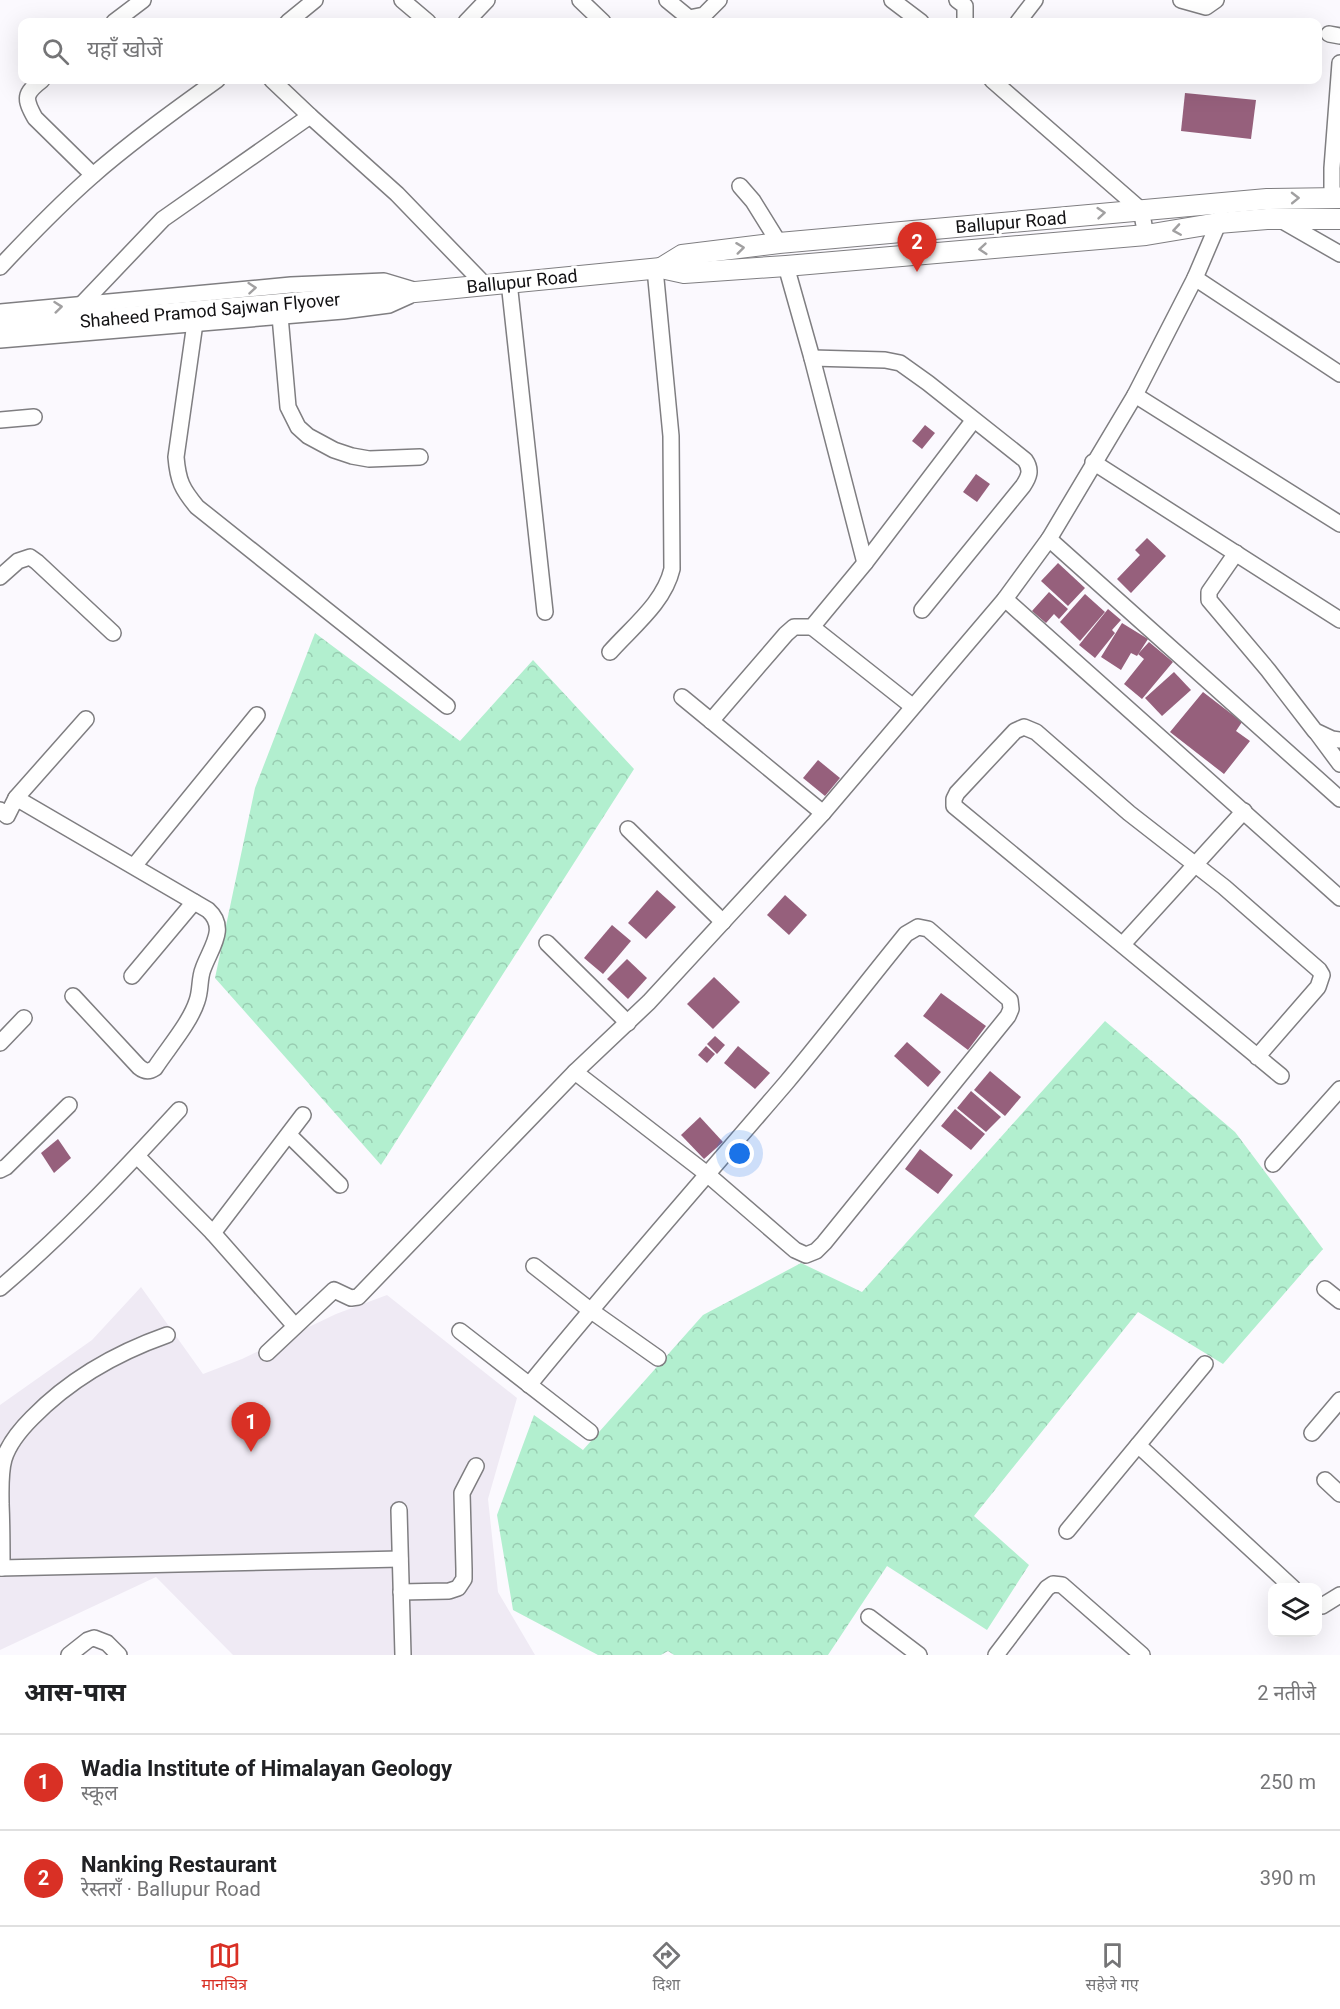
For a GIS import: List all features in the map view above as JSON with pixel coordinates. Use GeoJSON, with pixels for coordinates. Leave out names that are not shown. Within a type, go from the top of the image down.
{"type":"FeatureCollection","features":[{"type":"Feature","properties":{"kind":"main road","name":"Ballupur Road"},"geometry":{"type":"LineString","coordinates":[[420,292],[658,268],[779,243],[1267,199],[1337,197]]}},
{"type":"Feature","properties":{"kind":"main road","name":"Ballupur Road"},"geometry":{"type":"LineString","coordinates":[[683,264],[786,266],[1146,235],[1218,223],[1279,219],[1340,219]]}},
{"type":"Feature","properties":{"kind":"main road","name":"Shaheed Pramod Sajwan Flyover"},"geometry":{"type":"LineString","coordinates":[[0,328],[420,292]]}},
{"type":"Feature","properties":{"kind":"street"},"geometry":{"type":"LineString","coordinates":[[119,18],[143,0]]}},
{"type":"Feature","properties":{"kind":"street"},"geometry":{"type":"LineString","coordinates":[[293,18],[315,0]]}},
{"type":"Feature","properties":{"kind":"street"},"geometry":{"type":"LineString","coordinates":[[402,0],[423,18]]}},
{"type":"Feature","properties":{"kind":"street"},"geometry":{"type":"LineString","coordinates":[[470,18],[487,0]]}},
{"type":"Feature","properties":{"kind":"street"},"geometry":{"type":"LineString","coordinates":[[580,0],[599,18]]}},
{"type":"Feature","properties":{"kind":"street"},"geometry":{"type":"LineString","coordinates":[[667,0],[689,18],[704,15],[719,0]]}},
{"type":"Feature","properties":{"kind":"street"},"geometry":{"type":"LineString","coordinates":[[892,0],[916,18]]}},
{"type":"Feature","properties":{"kind":"street"},"geometry":{"type":"LineString","coordinates":[[957,0],[965,6],[966,18]]}},
{"type":"Feature","properties":{"kind":"street"},"geometry":{"type":"LineString","coordinates":[[1021,18],[1035,0]]}},
{"type":"Feature","properties":{"kind":"street"},"geometry":{"type":"LineString","coordinates":[[1181,0],[1206,7],[1216,0]]}},
{"type":"Feature","properties":{"kind":"street"},"geometry":{"type":"LineString","coordinates":[[1337,197],[1332,189],[1332,168],[1340,63]]}},
{"type":"Feature","properties":{"kind":"street"},"geometry":{"type":"LineString","coordinates":[[37,84],[30,89],[26,98],[35,118],[93,175]]}},
{"type":"Feature","properties":{"kind":"street"},"geometry":{"type":"LineString","coordinates":[[0,267],[36,228],[93,175],[212,84]]}},
{"type":"Feature","properties":{"kind":"street"},"geometry":{"type":"LineString","coordinates":[[276,84],[397,194],[485,285]]}},
{"type":"Feature","properties":{"kind":"street"},"geometry":{"type":"LineString","coordinates":[[997,84],[1141,210],[1146,235]]}},
{"type":"Feature","properties":{"kind":"street"},"geometry":{"type":"LineString","coordinates":[[82,304],[163,219],[310,116]]}},
{"type":"Feature","properties":{"kind":"street"},"geometry":{"type":"LineString","coordinates":[[740,186],[753,201],[779,243]]}},
{"type":"Feature","properties":{"kind":"street"},"geometry":{"type":"LineString","coordinates":[[267,1353],[334,1290],[351,1298],[358,1297],[575,1072],[650,1002],[823,813],[1005,599],[1049,539],[1135,395],[1195,278],[1227,203]]}},
{"type":"Feature","properties":{"kind":"street"},"geometry":{"type":"LineString","coordinates":[[1279,219],[1340,254]]}},
{"type":"Feature","properties":{"kind":"street"},"geometry":{"type":"LineString","coordinates":[[786,266],[865,563]]}},
{"type":"Feature","properties":{"kind":"street"},"geometry":{"type":"LineString","coordinates":[[610,652],[659,598],[668,585],[672,569],[671,436],[658,268]]}},
{"type":"Feature","properties":{"kind":"street"},"geometry":{"type":"LineString","coordinates":[[1195,278],[1340,374]]}},
{"type":"Feature","properties":{"kind":"street"},"geometry":{"type":"LineString","coordinates":[[0,312],[291,285],[384,281],[420,292]]}},
{"type":"Feature","properties":{"kind":"street"},"geometry":{"type":"LineString","coordinates":[[509,282],[545,612]]}},
{"type":"Feature","properties":{"kind":"street"},"geometry":{"type":"LineString","coordinates":[[0,340],[389,305],[420,292]]}},
{"type":"Feature","properties":{"kind":"street"},"geometry":{"type":"LineString","coordinates":[[280,316],[288,407],[298,427],[308,436],[334,450],[352,456],[369,459],[420,457]]}},
{"type":"Feature","properties":{"kind":"street"},"geometry":{"type":"LineString","coordinates":[[195,323],[176,457],[177,475],[183,490],[206,514],[447,706]]}},
{"type":"Feature","properties":{"kind":"street"},"geometry":{"type":"LineString","coordinates":[[812,358],[885,360],[900,363],[1025,460],[1030,473],[1023,486],[922,610]]}},
{"type":"Feature","properties":{"kind":"street"},"geometry":{"type":"LineString","coordinates":[[1135,395],[1340,524]]}},
{"type":"Feature","properties":{"kind":"street"},"geometry":{"type":"LineString","coordinates":[[0,420],[34,417]]}},
{"type":"Feature","properties":{"kind":"street"},"geometry":{"type":"LineString","coordinates":[[812,627],[865,563],[974,421]]}},
{"type":"Feature","properties":{"kind":"street"},"geometry":{"type":"LineString","coordinates":[[1093,462],[1340,620]]}},
{"type":"Feature","properties":{"kind":"street"},"geometry":{"type":"LineString","coordinates":[[1049,539],[1340,799]]}},
{"type":"Feature","properties":{"kind":"street"},"geometry":{"type":"LineString","coordinates":[[1236,553],[1209,592],[1209,600],[1268,670],[1340,764]]}},
{"type":"Feature","properties":{"kind":"street"},"geometry":{"type":"LineString","coordinates":[[0,577],[18,561],[30,557],[113,633]]}},
{"type":"Feature","properties":{"kind":"street"},"geometry":{"type":"LineString","coordinates":[[1005,599],[1340,898]]}},
{"type":"Feature","properties":{"kind":"street"},"geometry":{"type":"LineString","coordinates":[[711,721],[786,634],[794,627],[801,626],[812,627],[912,706]]}},
{"type":"Feature","properties":{"kind":"street"},"geometry":{"type":"LineString","coordinates":[[682,697],[823,813]]}},
{"type":"Feature","properties":{"kind":"street"},"geometry":{"type":"LineString","coordinates":[[134,866],[257,715]]}},
{"type":"Feature","properties":{"kind":"street"},"geometry":{"type":"LineString","coordinates":[[2,818],[16,798],[86,719]]}},
{"type":"Feature","properties":{"kind":"street"},"geometry":{"type":"LineString","coordinates":[[1257,1057],[1318,987],[1322,975],[1197,864],[1129,813],[1030,729],[1024,727],[1015,731],[957,793],[954,806],[1123,944],[1257,1057],[1281,1076]]}},
{"type":"Feature","properties":{"kind":"street"},"geometry":{"type":"LineString","coordinates":[[1315,731],[1332,740],[1340,740]]}},
{"type":"Feature","properties":{"kind":"street"},"geometry":{"type":"LineString","coordinates":[[16,798],[194,902],[215,917],[218,923],[218,932],[202,972],[197,1003],[155,1068],[150,1071],[144,1071],[139,1067],[73,996]]}},
{"type":"Feature","properties":{"kind":"street"},"geometry":{"type":"LineString","coordinates":[[1123,944],[1244,811]]}},
{"type":"Feature","properties":{"kind":"street"},"geometry":{"type":"LineString","coordinates":[[628,829],[723,922]]}},
{"type":"Feature","properties":{"kind":"street"},"geometry":{"type":"LineString","coordinates":[[132,976],[194,902]]}},
{"type":"Feature","properties":{"kind":"street"},"geometry":{"type":"LineString","coordinates":[[529,1385],[590,1310],[707,1174],[787,1081],[906,934],[918,927],[928,929],[1010,1000],[1011,1009],[1008,1016],[816,1251],[806,1255],[795,1250],[707,1174],[575,1072]]}},
{"type":"Feature","properties":{"kind":"street"},"geometry":{"type":"LineString","coordinates":[[547,943],[628,1023]]}},
{"type":"Feature","properties":{"kind":"street"},"geometry":{"type":"LineString","coordinates":[[0,1043],[24,1018]]}},
{"type":"Feature","properties":{"kind":"street"},"geometry":{"type":"LineString","coordinates":[[1273,1164],[1337,1099]]}},
{"type":"Feature","properties":{"kind":"street"},"geometry":{"type":"LineString","coordinates":[[0,1170],[6,1167],[69,1105]]}},
{"type":"Feature","properties":{"kind":"street"},"geometry":{"type":"LineString","coordinates":[[0,1288],[30,1263],[179,1110]]}},
{"type":"Feature","properties":{"kind":"street"},"geometry":{"type":"LineString","coordinates":[[213,1233],[303,1115]]}},
{"type":"Feature","properties":{"kind":"street"},"geometry":{"type":"LineString","coordinates":[[289,1135],[340,1185]]}},
{"type":"Feature","properties":{"kind":"street"},"geometry":{"type":"LineString","coordinates":[[137,1155],[213,1233],[295,1326]]}},
{"type":"Feature","properties":{"kind":"street"},"geometry":{"type":"LineString","coordinates":[[534,1266],[590,1310],[658,1358]]}},
{"type":"Feature","properties":{"kind":"street"},"geometry":{"type":"LineString","coordinates":[[1325,1289],[1340,1301]]}},
{"type":"Feature","properties":{"kind":"street"},"geometry":{"type":"LineString","coordinates":[[459,1331],[590,1432]]}},
{"type":"Feature","properties":{"kind":"street"},"geometry":{"type":"LineString","coordinates":[[167,1335],[132,1348],[104,1362],[70,1384],[45,1405],[12,1442],[3,1459],[1,1477],[1,1568],[400,1559]]}},
{"type":"Feature","properties":{"kind":"street"},"geometry":{"type":"LineString","coordinates":[[1067,1531],[1205,1364]]}},
{"type":"Feature","properties":{"kind":"street"},"geometry":{"type":"LineString","coordinates":[[1312,1433],[1340,1400]]}},
{"type":"Feature","properties":{"kind":"street"},"geometry":{"type":"LineString","coordinates":[[1138,1445],[1289,1583]]}},
{"type":"Feature","properties":{"kind":"street"},"geometry":{"type":"LineString","coordinates":[[401,1592],[449,1591],[458,1588],[464,1580],[462,1493],[476,1466]]}},
{"type":"Feature","properties":{"kind":"street"},"geometry":{"type":"LineString","coordinates":[[1325,1480],[1340,1494]]}},
{"type":"Feature","properties":{"kind":"street"},"geometry":{"type":"LineString","coordinates":[[399,1510],[404,1655]]}},
{"type":"Feature","properties":{"kind":"street"},"geometry":{"type":"LineString","coordinates":[[996,1655],[1047,1588],[1053,1584],[1062,1585],[1142,1655]]}},
{"type":"Feature","properties":{"kind":"street"},"geometry":{"type":"LineString","coordinates":[[1322,1606],[1340,1594]]}},
{"type":"Feature","properties":{"kind":"street"},"geometry":{"type":"LineString","coordinates":[[869,1617],[919,1655]]}},
{"type":"Feature","properties":{"kind":"street"},"geometry":{"type":"LineString","coordinates":[[69,1655],[94,1638],[107,1643],[118,1655]]}},
{"type":"Feature","properties":{"kind":"shaded area"},"geometry":{"type":"Polygon","coordinates":[[[141,1287],[203,1374],[242,1359],[336,1314],[387,1295],[517,1398],[488,1499],[498,1592],[535,1655],[233,1655],[156,1577],[0,1650],[0,1405],[92,1340],[141,1287]]]}},
{"type":"Feature","properties":{"kind":"green space"},"geometry":{"type":"Polygon","coordinates":[[[315,633],[460,741],[533,660],[634,769],[381,1165],[215,978],[255,788],[315,633]]]}},
{"type":"Feature","properties":{"kind":"green space"},"geometry":{"type":"Polygon","coordinates":[[[1105,1021],[1235,1132],[1323,1249],[1223,1364],[1138,1312],[974,1516],[1029,1565],[987,1630],[887,1566],[828,1655],[674,1655],[668,1651],[661,1655],[598,1655],[513,1610],[497,1515],[534,1415],[583,1450],[703,1315],[801,1263],[862,1292],[1105,1021]]]}},
{"type":"Feature","properties":{"kind":"building"},"geometry":{"type":"Polygon","coordinates":[[[1185,93],[1256,100],[1251,139],[1181,131],[1185,93]]]}},
{"type":"Feature","properties":{"kind":"building"},"geometry":{"type":"Polygon","coordinates":[[[925,425],[935,433],[922,449],[912,441],[925,425]]]}},
{"type":"Feature","properties":{"kind":"building"},"geometry":{"type":"Polygon","coordinates":[[[976,474],[990,484],[977,502],[963,492],[976,474]]]}},
{"type":"Feature","properties":{"kind":"building"},"geometry":{"type":"Polygon","coordinates":[[[1147,538],[1166,556],[1131,593],[1117,579],[1140,555],[1135,550],[1147,538]]]}},
{"type":"Feature","properties":{"kind":"building"},"geometry":{"type":"Polygon","coordinates":[[[1058,563],[1085,588],[1068,606],[1041,581],[1058,563]]]}},
{"type":"Feature","properties":{"kind":"building"},"geometry":{"type":"Polygon","coordinates":[[[1049,592],[1068,609],[1059,619],[1054,614],[1046,623],[1032,611],[1049,592]]]}},
{"type":"Feature","properties":{"kind":"building"},"geometry":{"type":"Polygon","coordinates":[[[1085,594],[1105,612],[1080,641],[1060,622],[1085,594]]]}},
{"type":"Feature","properties":{"kind":"building"},"geometry":{"type":"Polygon","coordinates":[[[1108,609],[1121,620],[1112,630],[1115,633],[1095,658],[1079,645],[1108,609]]]}},
{"type":"Feature","properties":{"kind":"building"},"geometry":{"type":"Polygon","coordinates":[[[1122,623],[1148,639],[1137,656],[1131,653],[1121,670],[1101,657],[1122,623]]]}},
{"type":"Feature","properties":{"kind":"building"},"geometry":{"type":"Polygon","coordinates":[[[1149,642],[1173,662],[1142,699],[1124,684],[1144,659],[1138,654],[1149,642]]]}},
{"type":"Feature","properties":{"kind":"building"},"geometry":{"type":"Polygon","coordinates":[[[1174,672],[1191,690],[1162,716],[1145,698],[1174,672]]]}},
{"type":"Feature","properties":{"kind":"building"},"geometry":{"type":"Polygon","coordinates":[[[1203,692],[1242,722],[1236,731],[1250,741],[1224,774],[1170,732],[1203,692]]]}},
{"type":"Feature","properties":{"kind":"building"},"geometry":{"type":"Polygon","coordinates":[[[818,760],[840,778],[825,796],[803,778],[818,760]]]}},
{"type":"Feature","properties":{"kind":"building"},"geometry":{"type":"Polygon","coordinates":[[[657,890],[676,907],[646,939],[628,923],[657,890]]]}},
{"type":"Feature","properties":{"kind":"building"},"geometry":{"type":"Polygon","coordinates":[[[785,895],[807,915],[789,935],[767,915],[785,895]]]}},
{"type":"Feature","properties":{"kind":"building"},"geometry":{"type":"Polygon","coordinates":[[[612,925],[631,941],[603,974],[584,958],[612,925]]]}},
{"type":"Feature","properties":{"kind":"building"},"geometry":{"type":"Polygon","coordinates":[[[627,959],[647,978],[628,999],[607,979],[627,959]]]}},
{"type":"Feature","properties":{"kind":"building"},"geometry":{"type":"Polygon","coordinates":[[[714,977],[740,1002],[713,1029],[687,1004],[714,977]]]}},
{"type":"Feature","properties":{"kind":"building"},"geometry":{"type":"Polygon","coordinates":[[[941,993],[986,1026],[968,1050],[923,1016],[941,993]]]}},
{"type":"Feature","properties":{"kind":"building"},"geometry":{"type":"Polygon","coordinates":[[[715,1036],[725,1045],[717,1054],[707,1044],[715,1036]]]}},
{"type":"Feature","properties":{"kind":"building"},"geometry":{"type":"Polygon","coordinates":[[[907,1042],[941,1072],[928,1087],[894,1056],[907,1042]]]}},
{"type":"Feature","properties":{"kind":"building"},"geometry":{"type":"Polygon","coordinates":[[[706,1046],[715,1054],[707,1063],[698,1055],[706,1046]]]}},
{"type":"Feature","properties":{"kind":"building"},"geometry":{"type":"Polygon","coordinates":[[[738,1046],[770,1073],[755,1089],[724,1063],[738,1046]]]}},
{"type":"Feature","properties":{"kind":"building"},"geometry":{"type":"Polygon","coordinates":[[[990,1071],[1021,1097],[1005,1116],[974,1090],[990,1071]]]}},
{"type":"Feature","properties":{"kind":"building"},"geometry":{"type":"Polygon","coordinates":[[[971,1091],[1001,1117],[986,1132],[957,1108],[971,1091]]]}},
{"type":"Feature","properties":{"kind":"building"},"geometry":{"type":"Polygon","coordinates":[[[955,1109],[985,1134],[971,1150],[941,1126],[955,1109]]]}},
{"type":"Feature","properties":{"kind":"building"},"geometry":{"type":"Polygon","coordinates":[[[700,1117],[723,1142],[704,1159],[681,1135],[700,1117]]]}},
{"type":"Feature","properties":{"kind":"building"},"geometry":{"type":"Polygon","coordinates":[[[58,1139],[71,1158],[54,1173],[41,1153],[58,1139]]]}},
{"type":"Feature","properties":{"kind":"building"},"geometry":{"type":"Polygon","coordinates":[[[920,1149],[953,1175],[938,1194],[905,1169],[920,1149]]]}},
{"type":"Feature","properties":{"kind":"place","name":"Nanking Restaurant"},"geometry":{"type":"Point","coordinates":[917,272]}},
{"type":"Feature","properties":{"kind":"place","name":"Wadia Institute of Himalayan Geology"},"geometry":{"type":"Point","coordinates":[251,1452]}}]}
